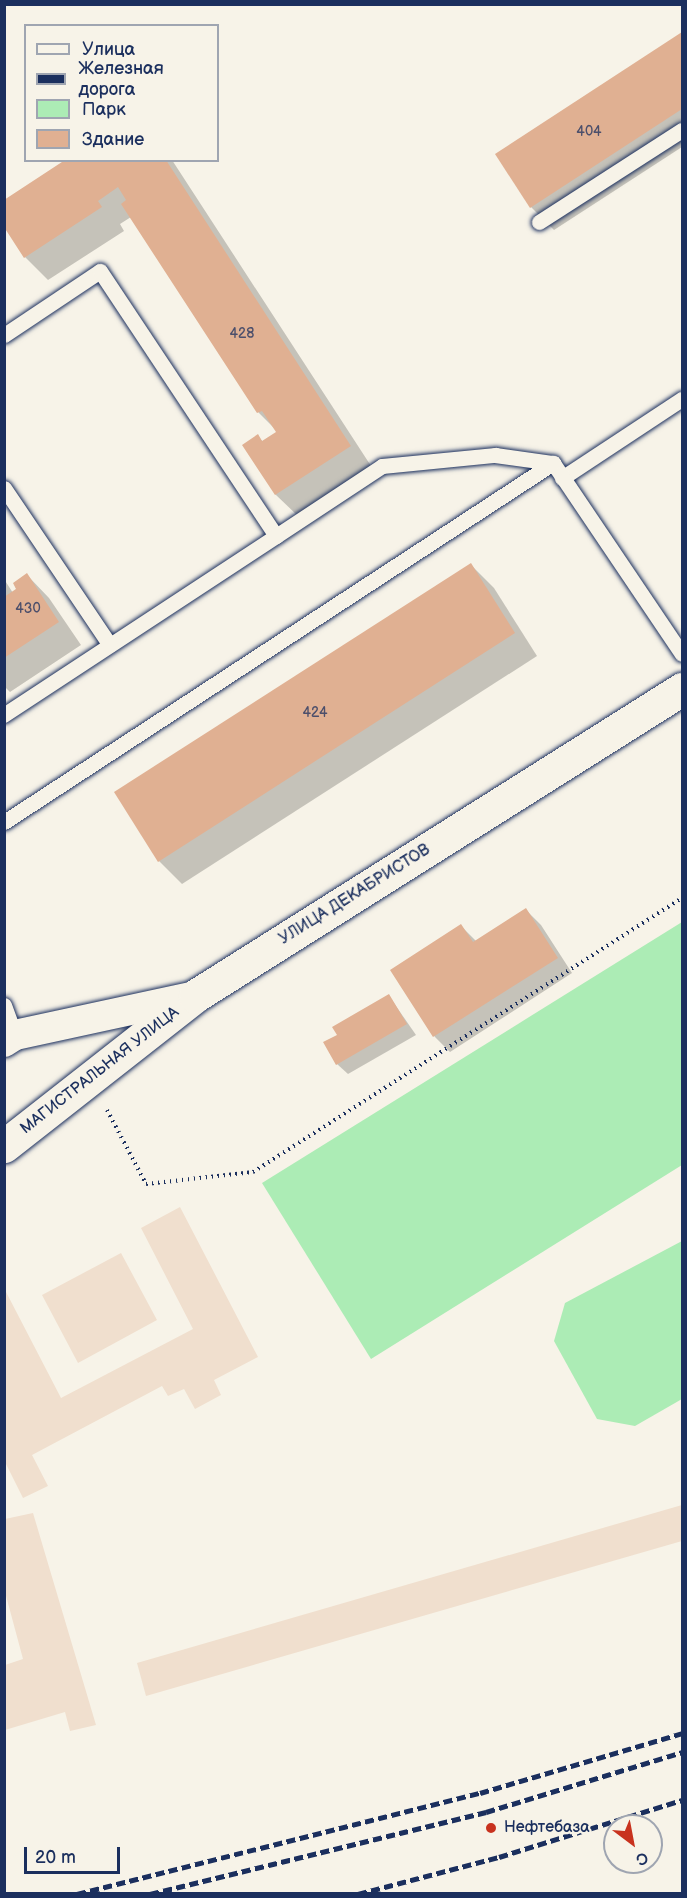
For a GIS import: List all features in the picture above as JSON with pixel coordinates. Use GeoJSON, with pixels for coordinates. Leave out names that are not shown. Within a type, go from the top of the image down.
{"type":"FeatureCollection","features":[{"type":"Feature","properties":{"kind":"main road","name":"УЛИЦА ДЕКАБРИСТОВ"},"geometry":{"type":"LineString","coordinates":[[195,996],[682,689]]}},
{"type":"Feature","properties":{"kind":"main road","name":"МАГИСТРАЛЬНАЯ УЛИЦА"},"geometry":{"type":"LineString","coordinates":[[4,1146],[195,996]]}},
{"type":"Feature","properties":{"kind":"street","name":"УЛИЦА ДЕКАБРИСТОВ"},"geometry":{"type":"LineString","coordinates":[[10,1038],[195,996]]}},
{"type":"Feature","properties":{"kind":"lane"},"geometry":{"type":"LineString","coordinates":[[539,222],[682,130]]}},
{"type":"Feature","properties":{"kind":"lane"},"geometry":{"type":"LineString","coordinates":[[4,335],[100,271],[276,536]]}},
{"type":"Feature","properties":{"kind":"lane"},"geometry":{"type":"LineString","coordinates":[[562,478],[682,399]]}},
{"type":"Feature","properties":{"kind":"lane"},"geometry":{"type":"LineString","coordinates":[[4,715],[382,466],[495,455],[553,463]]}},
{"type":"Feature","properties":{"kind":"lane"},"geometry":{"type":"LineString","coordinates":[[553,463],[682,654]]}},
{"type":"Feature","properties":{"kind":"lane"},"geometry":{"type":"LineString","coordinates":[[4,822],[553,463]]}},
{"type":"Feature","properties":{"kind":"lane"},"geometry":{"type":"LineString","coordinates":[[4,488],[110,645]]}},
{"type":"Feature","properties":{"kind":"lane"},"geometry":{"type":"LineString","coordinates":[[4,1005],[10,1038]]}},
{"type":"Feature","properties":{"kind":"path"},"geometry":{"type":"LineString","coordinates":[[107,1110],[146,1184],[253,1172],[682,898]]}},
{"type":"Feature","properties":{"kind":"shaded area"},"geometry":{"type":"Polygon","coordinates":[[[180,1207],[258,1357],[214,1380],[221,1395],[195,1409],[184,1389],[168,1396],[162,1386],[32,1455],[48,1486],[23,1498],[5,1462],[5,1290],[61,1398],[193,1329],[141,1228],[180,1207]]]}},
{"type":"Feature","properties":{"kind":"shaded area"},"geometry":{"type":"Polygon","coordinates":[[[121,1253],[157,1320],[78,1363],[42,1295],[121,1253]]]}},
{"type":"Feature","properties":{"kind":"shaded area"},"geometry":{"type":"Polygon","coordinates":[[[682,1505],[682,1541],[146,1696],[137,1663],[682,1505]]]}},
{"type":"Feature","properties":{"kind":"shaded area"},"geometry":{"type":"Polygon","coordinates":[[[33,1513],[96,1725],[70,1731],[65,1712],[5,1730],[5,1665],[23,1659],[5,1592],[5,1519],[33,1513]]]}},
{"type":"Feature","properties":{"kind":"green space"},"geometry":{"type":"Polygon","coordinates":[[[682,922],[682,1165],[371,1359],[262,1183],[682,922]]]}},
{"type":"Feature","properties":{"kind":"green space"},"geometry":{"type":"Polygon","coordinates":[[[682,1241],[682,1399],[635,1426],[597,1419],[554,1341],[565,1303],[682,1241]]]}},
{"type":"Feature","properties":{"kind":"building"},"geometry":{"type":"Polygon","coordinates":[[[682,32],[682,109],[530,208],[495,154],[682,32]]]}},
{"type":"Feature","properties":{"kind":"building"},"geometry":{"type":"Polygon","coordinates":[[[62,162],[167,162],[351,446],[275,495],[242,445],[258,434],[262,441],[276,432],[262,411],[257,413],[121,204],[126,200],[118,187],[98,201],[102,207],[24,258],[4,227],[4,200],[62,162]]]}},
{"type":"Feature","properties":{"kind":"building"},"geometry":{"type":"Polygon","coordinates":[[[471,563],[515,633],[158,862],[114,792],[471,563]]]}},
{"type":"Feature","properties":{"kind":"building"},"geometry":{"type":"Polygon","coordinates":[[[27,573],[59,622],[4,658],[4,597],[16,589],[13,583],[27,573]]]}},
{"type":"Feature","properties":{"kind":"building"},"geometry":{"type":"Polygon","coordinates":[[[526,908],[558,958],[433,1037],[390,970],[461,924],[473,942],[526,908]]]}},
{"type":"Feature","properties":{"kind":"building"},"geometry":{"type":"Polygon","coordinates":[[[389,994],[407,1024],[336,1065],[323,1042],[337,1035],[332,1027],[389,994]]]}},
{"type":"Feature","properties":{"kind":"railway"},"geometry":{"type":"LineString","coordinates":[[77,1894],[480,1793],[682,1733]]}},
{"type":"Feature","properties":{"kind":"railway"},"geometry":{"type":"LineString","coordinates":[[150,1894],[486,1812],[682,1752]]}},
{"type":"Feature","properties":{"kind":"railway"},"geometry":{"type":"LineString","coordinates":[[358,1894],[499,1857],[682,1800]]}},
{"type":"Feature","properties":{"kind":"place","name":"Нефтебаза"},"geometry":{"type":"Point","coordinates":[491,1828]}}]}
